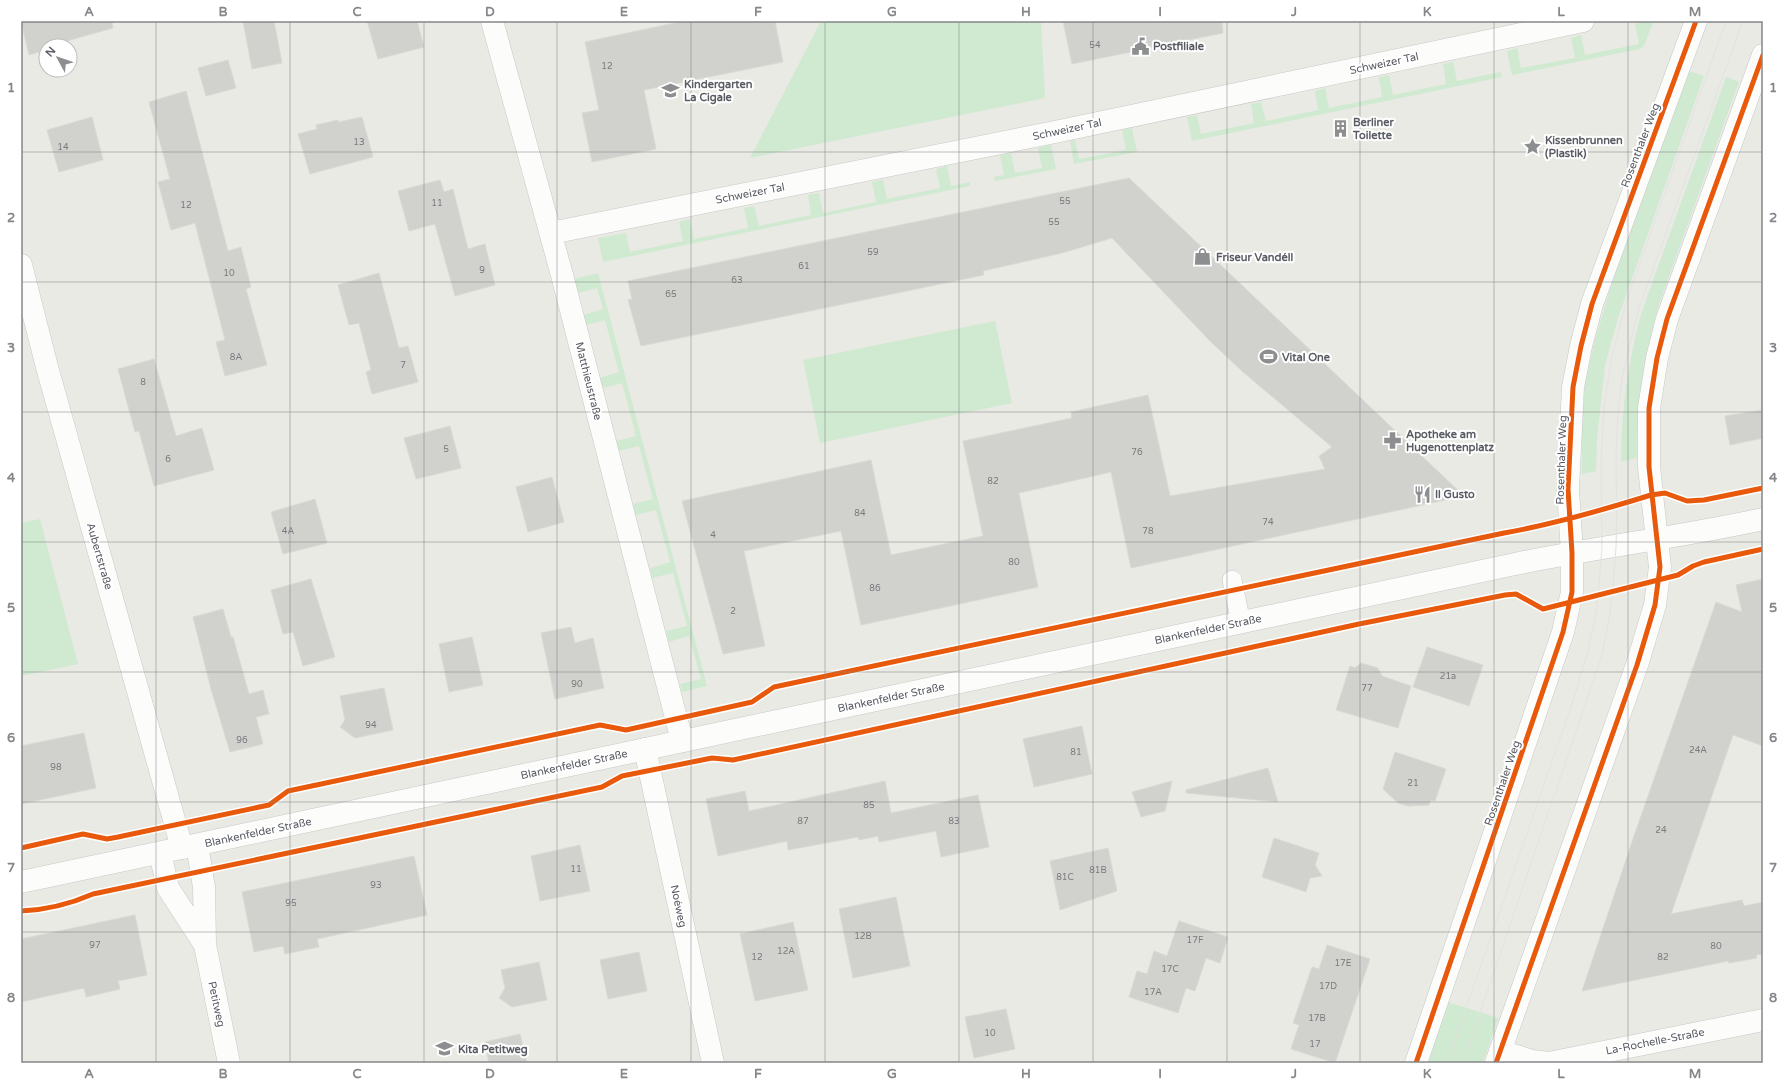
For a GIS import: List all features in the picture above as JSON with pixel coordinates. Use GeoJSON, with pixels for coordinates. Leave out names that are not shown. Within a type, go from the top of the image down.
{"type":"FeatureCollection","features":[{"type":"Feature","properties":{"kind":"street","name":"Matthieustraße"},"geometry":{"type":"LineString","coordinates":[[492,21],[551,233],[682,741]]}},
{"type":"Feature","properties":{"kind":"street","name":"Schweizer Tal"},"geometry":{"type":"LineString","coordinates":[[551,233],[1062,130],[1583,21]]}},
{"type":"Feature","properties":{"kind":"street","name":"Rosenthaler Weg"},"geometry":{"type":"LineString","coordinates":[[1416,1063],[1563,632],[1572,592],[1572,553],[1568,490],[1573,387],[1581,346],[1592,304],[1696,21]]}},
{"type":"Feature","properties":{"kind":"street"},"geometry":{"type":"LineString","coordinates":[[1498,1057],[1642,652],[1655,605],[1660,567],[1648,467],[1649,408],[1657,358],[1667,319],[1763,54]]}},
{"type":"Feature","properties":{"kind":"street","name":"Aubertstraße"},"geometry":{"type":"LineString","coordinates":[[21,264],[48,367],[190,846]]}},
{"type":"Feature","properties":{"kind":"street","name":"Blankenfelder Straße"},"geometry":{"type":"LineString","coordinates":[[21,882],[1572,553],[1708,531],[1763,519]]}},
{"type":"Feature","properties":{"kind":"street","name":"Noéweg"},"geometry":{"type":"LineString","coordinates":[[645,750],[712,1063]]}},
{"type":"Feature","properties":{"kind":"street","name":"Petitweg"},"geometry":{"type":"LineString","coordinates":[[190,846],[204,887],[205,945],[229,1063]]}},
{"type":"Feature","properties":{"kind":"street","name":"Petitweg"},"geometry":{"type":"LineString","coordinates":[[160,853],[168,888],[205,945]]}},
{"type":"Feature","properties":{"kind":"street","name":"La-Rochelle-Straße"},"geometry":{"type":"LineString","coordinates":[[1498,1057],[1549,1063],[1763,1020]]}},
{"type":"Feature","properties":{"kind":"lane"},"geometry":{"type":"LineString","coordinates":[[1232,580],[1241,623]]}},
{"type":"Feature","properties":{"kind":"green space"},"geometry":{"type":"Polygon","coordinates":[[[821,21],[1041,21],[1045,98],[750,158],[821,21]]]}},
{"type":"Feature","properties":{"kind":"green space"},"geometry":{"type":"Polygon","coordinates":[[[1644,22],[1653,23],[1644,46],[1640,49],[1512,75],[1507,51],[1517,48],[1521,68],[1575,58],[1571,38],[1581,35],[1585,55],[1639,44],[1635,24],[1644,22]]]}},
{"type":"Feature","properties":{"kind":"green space"},"geometry":{"type":"Polygon","coordinates":[[[1453,62],[1457,81],[1500,72],[1502,77],[1192,141],[1187,117],[1197,115],[1201,134],[1254,123],[1251,104],[1261,102],[1266,121],[1318,110],[1315,91],[1325,88],[1329,108],[1382,97],[1379,77],[1389,75],[1393,95],[1446,84],[1443,64],[1453,62]]]}},
{"type":"Feature","properties":{"kind":"green space"},"geometry":{"type":"Polygon","coordinates":[[[1689,71],[1704,76],[1618,318],[1605,366],[1597,438],[1596,471],[1582,474],[1582,422],[1585,385],[1594,343],[1612,283],[1689,71]]]}},
{"type":"Feature","properties":{"kind":"green space"},"geometry":{"type":"Polygon","coordinates":[[[1726,77],[1739,82],[1658,307],[1642,382],[1638,420],[1637,458],[1621,462],[1622,424],[1626,387],[1632,351],[1641,314],[1726,77]]]}},
{"type":"Feature","properties":{"kind":"green space"},"geometry":{"type":"Polygon","coordinates":[[[1132,128],[1137,152],[1074,164],[1070,141],[1075,140],[1079,159],[1126,150],[1122,130],[1132,128]]]}},
{"type":"Feature","properties":{"kind":"green space"},"geometry":{"type":"Polygon","coordinates":[[[1051,145],[1056,169],[995,181],[994,177],[1004,175],[1000,155],[1011,153],[1015,173],[1042,168],[1038,148],[1051,145]]]}},
{"type":"Feature","properties":{"kind":"green space"},"geometry":{"type":"Polygon","coordinates":[[[947,166],[951,186],[970,182],[970,186],[603,262],[598,238],[626,233],[630,252],[683,241],[679,222],[690,219],[694,239],[748,228],[744,208],[754,206],[759,226],[811,215],[808,195],[819,193],[823,213],[876,202],[872,182],[883,180],[887,199],[940,188],[936,169],[947,166]]]}},
{"type":"Feature","properties":{"kind":"green space"},"geometry":{"type":"Polygon","coordinates":[[[598,273],[707,686],[682,692],[680,684],[701,679],[689,636],[669,642],[666,631],[687,626],[673,573],[652,578],[650,568],[670,562],[656,510],[636,515],[633,504],[653,499],[639,446],[619,451],[616,441],[636,436],[622,383],[603,388],[600,378],[619,372],[605,320],[586,325],[583,315],[603,309],[597,288],[578,293],[574,279],[598,273]]]}},
{"type":"Feature","properties":{"kind":"green space"},"geometry":{"type":"Polygon","coordinates":[[[995,321],[1012,403],[820,443],[803,360],[995,321]]]}},
{"type":"Feature","properties":{"kind":"green space"},"geometry":{"type":"Polygon","coordinates":[[[40,519],[78,664],[21,676],[21,523],[40,519]]]}},
{"type":"Feature","properties":{"kind":"green space"},"geometry":{"type":"Polygon","coordinates":[[[1448,1002],[1498,1018],[1483,1063],[1428,1063],[1448,1002]]]}},
{"type":"Feature","properties":{"kind":"building"},"geometry":{"type":"Polygon","coordinates":[[[21,21],[112,21],[113,28],[77,38],[38,38],[38,52],[29,55],[21,21]]]}},
{"type":"Feature","properties":{"kind":"building"},"geometry":{"type":"Polygon","coordinates":[[[243,21],[274,21],[282,63],[252,69],[243,21]]]}},
{"type":"Feature","properties":{"kind":"building"},"geometry":{"type":"Polygon","coordinates":[[[367,21],[417,21],[424,47],[378,59],[367,21]]]}},
{"type":"Feature","properties":{"kind":"building"},"geometry":{"type":"Polygon","coordinates":[[[684,21],[775,21],[783,62],[644,90],[656,149],[592,162],[582,113],[599,110],[585,42],[684,21]]]}},
{"type":"Feature","properties":{"kind":"building"},"geometry":{"type":"Polygon","coordinates":[[[1063,21],[1222,21],[1223,33],[1072,64],[1063,21]]]}},
{"type":"Feature","properties":{"kind":"building"},"geometry":{"type":"Polygon","coordinates":[[[228,60],[236,88],[206,96],[198,68],[228,60]]]}},
{"type":"Feature","properties":{"kind":"building"},"geometry":{"type":"Polygon","coordinates":[[[186,91],[228,251],[241,247],[251,287],[246,289],[267,365],[225,376],[216,342],[225,340],[195,223],[171,230],[158,182],[170,179],[149,102],[186,91]]]}},
{"type":"Feature","properties":{"kind":"building"},"geometry":{"type":"Polygon","coordinates":[[[92,117],[103,160],[59,172],[47,130],[92,117]]]}},
{"type":"Feature","properties":{"kind":"building"},"geometry":{"type":"Polygon","coordinates":[[[362,117],[373,157],[310,174],[298,134],[317,129],[316,125],[362,117]]]}},
{"type":"Feature","properties":{"kind":"building"},"geometry":{"type":"Polygon","coordinates":[[[1129,178],[1464,496],[1131,568],[1111,472],[1019,493],[1038,587],[941,608],[861,625],[841,531],[744,551],[765,646],[723,654],[682,501],[871,460],[891,555],[983,536],[963,441],[1072,418],[1071,412],[1148,395],[1170,496],[1325,469],[1319,456],[1332,447],[1243,372],[1210,341],[1112,238],[1062,253],[983,271],[984,275],[641,346],[628,300],[632,299],[628,281],[1129,178]]]}},
{"type":"Feature","properties":{"kind":"building"},"geometry":{"type":"Polygon","coordinates":[[[440,180],[444,192],[453,189],[468,249],[485,244],[495,285],[455,296],[435,224],[409,231],[398,191],[440,180]]]}},
{"type":"Feature","properties":{"kind":"building"},"geometry":{"type":"Polygon","coordinates":[[[379,273],[399,348],[408,346],[418,382],[372,394],[366,372],[371,370],[359,323],[349,325],[338,285],[379,273]]]}},
{"type":"Feature","properties":{"kind":"building"},"geometry":{"type":"Polygon","coordinates":[[[154,359],[176,436],[202,428],[214,470],[154,486],[139,431],[135,432],[118,369],[154,359]]]}},
{"type":"Feature","properties":{"kind":"building"},"geometry":{"type":"Polygon","coordinates":[[[1763,410],[1763,438],[1730,445],[1725,416],[1763,410]]]}},
{"type":"Feature","properties":{"kind":"building"},"geometry":{"type":"Polygon","coordinates":[[[450,426],[461,468],[416,479],[404,438],[450,426]]]}},
{"type":"Feature","properties":{"kind":"building"},"geometry":{"type":"Polygon","coordinates":[[[552,477],[564,522],[528,532],[516,487],[552,477]]]}},
{"type":"Feature","properties":{"kind":"building"},"geometry":{"type":"Polygon","coordinates":[[[315,499],[327,543],[283,554],[271,512],[315,499]]]}},
{"type":"Feature","properties":{"kind":"building"},"geometry":{"type":"Polygon","coordinates":[[[311,579],[335,657],[303,666],[293,632],[283,634],[271,590],[311,579]]]}},
{"type":"Feature","properties":{"kind":"building"},"geometry":{"type":"Polygon","coordinates":[[[1763,579],[1763,746],[1733,735],[1671,914],[1742,900],[1744,906],[1763,902],[1763,954],[1756,955],[1757,958],[1729,963],[1728,961],[1582,991],[1634,836],[1716,602],[1742,612],[1736,585],[1763,579]]]}},
{"type":"Feature","properties":{"kind":"building"},"geometry":{"type":"Polygon","coordinates":[[[223,609],[231,637],[233,637],[249,694],[263,690],[269,714],[256,717],[263,744],[230,752],[211,689],[193,617],[223,609]]]}},
{"type":"Feature","properties":{"kind":"building"},"geometry":{"type":"Polygon","coordinates":[[[571,627],[575,643],[593,638],[604,688],[555,699],[541,633],[571,627]]]}},
{"type":"Feature","properties":{"kind":"building"},"geometry":{"type":"Polygon","coordinates":[[[472,637],[483,685],[449,692],[439,644],[472,637]]]}},
{"type":"Feature","properties":{"kind":"building"},"geometry":{"type":"Polygon","coordinates":[[[1427,647],[1483,665],[1469,706],[1413,687],[1427,647]]]}},
{"type":"Feature","properties":{"kind":"building"},"geometry":{"type":"Polygon","coordinates":[[[1361,663],[1378,668],[1382,676],[1411,686],[1398,728],[1336,710],[1350,666],[1355,668],[1361,663]]]}},
{"type":"Feature","properties":{"kind":"building"},"geometry":{"type":"Polygon","coordinates":[[[384,688],[393,730],[355,738],[340,727],[345,720],[340,696],[384,688]]]}},
{"type":"Feature","properties":{"kind":"building"},"geometry":{"type":"Polygon","coordinates":[[[1082,726],[1092,774],[1034,787],[1023,739],[1082,726]]]}},
{"type":"Feature","properties":{"kind":"building"},"geometry":{"type":"Polygon","coordinates":[[[84,733],[96,788],[21,804],[21,746],[84,733]]]}},
{"type":"Feature","properties":{"kind":"building"},"geometry":{"type":"Polygon","coordinates":[[[1395,752],[1446,769],[1435,801],[1431,800],[1429,805],[1408,806],[1398,803],[1383,789],[1395,752]]]}},
{"type":"Feature","properties":{"kind":"building"},"geometry":{"type":"Polygon","coordinates":[[[1268,768],[1278,802],[1186,793],[1186,790],[1268,768]]]}},
{"type":"Feature","properties":{"kind":"building"},"geometry":{"type":"Polygon","coordinates":[[[885,781],[891,813],[978,795],[989,847],[941,857],[936,831],[879,842],[878,836],[859,840],[858,837],[788,850],[787,841],[718,856],[706,799],[745,791],[749,811],[885,781]]]}},
{"type":"Feature","properties":{"kind":"building"},"geometry":{"type":"Polygon","coordinates":[[[1172,781],[1165,811],[1141,817],[1132,792],[1172,781]]]}},
{"type":"Feature","properties":{"kind":"building"},"geometry":{"type":"Polygon","coordinates":[[[1274,838],[1319,853],[1315,865],[1322,876],[1310,878],[1306,892],[1262,877],[1274,838]]]}},
{"type":"Feature","properties":{"kind":"building"},"geometry":{"type":"Polygon","coordinates":[[[580,845],[590,891],[540,901],[531,856],[580,845]]]}},
{"type":"Feature","properties":{"kind":"building"},"geometry":{"type":"Polygon","coordinates":[[[1108,848],[1117,891],[1060,910],[1050,861],[1108,848]]]}},
{"type":"Feature","properties":{"kind":"building"},"geometry":{"type":"Polygon","coordinates":[[[414,856],[427,915],[317,939],[319,947],[285,954],[283,946],[254,952],[242,892],[414,856]]]}},
{"type":"Feature","properties":{"kind":"building"},"geometry":{"type":"Polygon","coordinates":[[[896,897],[910,966],[853,978],[839,909],[896,897]]]}},
{"type":"Feature","properties":{"kind":"building"},"geometry":{"type":"Polygon","coordinates":[[[135,915],[147,975],[118,981],[120,989],[86,997],[84,988],[21,1002],[21,939],[135,915]]]}},
{"type":"Feature","properties":{"kind":"building"},"geometry":{"type":"Polygon","coordinates":[[[1179,921],[1228,937],[1220,963],[1206,958],[1195,991],[1186,988],[1178,1013],[1129,997],[1137,971],[1147,974],[1154,951],[1167,956],[1179,921]]]}},
{"type":"Feature","properties":{"kind":"building"},"geometry":{"type":"Polygon","coordinates":[[[793,922],[808,990],[755,1001],[740,934],[793,922]]]}},
{"type":"Feature","properties":{"kind":"building"},"geometry":{"type":"Polygon","coordinates":[[[1327,945],[1370,959],[1335,1063],[1291,1049],[1299,1025],[1293,1023],[1312,967],[1319,969],[1327,945]]]}},
{"type":"Feature","properties":{"kind":"building"},"geometry":{"type":"Polygon","coordinates":[[[639,952],[647,991],[608,999],[600,960],[639,952]]]}},
{"type":"Feature","properties":{"kind":"building"},"geometry":{"type":"Polygon","coordinates":[[[539,962],[547,1000],[512,1007],[499,998],[505,988],[501,970],[539,962]]]}},
{"type":"Feature","properties":{"kind":"building"},"geometry":{"type":"Polygon","coordinates":[[[1006,1009],[1015,1049],[974,1058],[965,1017],[1006,1009]]]}},
{"type":"Feature","properties":{"kind":"building"},"geometry":{"type":"Polygon","coordinates":[[[520,1034],[527,1063],[489,1063],[485,1042],[520,1034]]]}},
{"type":"Feature","properties":{"kind":"tram line"},"geometry":{"type":"LineString","coordinates":[[1447,1063],[1572,704],[1587,655],[1597,609],[1602,548],[1601,463],[1604,407],[1612,356],[1627,299],[1726,21]]}},
{"type":"Feature","properties":{"kind":"tram line"},"geometry":{"type":"LineString","coordinates":[[1463,1063],[1601,658],[1609,616],[1614,574],[1616,546],[1617,431],[1619,401],[1626,361],[1639,308],[1743,21]]}},
{"type":"Feature","properties":{"kind":"cycle path"},"geometry":{"type":"LineString","coordinates":[[1416,1063],[1563,632],[1572,592],[1572,553],[1568,489],[1573,387],[1581,346],[1592,304],[1696,21]]}},
{"type":"Feature","properties":{"kind":"cycle path"},"geometry":{"type":"LineString","coordinates":[[1496,1063],[1637,665],[1655,605],[1660,567],[1649,467],[1649,408],[1657,358],[1667,319],[1763,55]]}},
{"type":"Feature","properties":{"kind":"cycle path"},"geometry":{"type":"LineString","coordinates":[[21,848],[83,834],[107,839],[269,805],[288,791],[600,725],[626,730],[752,702],[774,687],[1542,525],[1651,495],[1665,493],[1687,501],[1704,500],[1763,488]]}},
{"type":"Feature","properties":{"kind":"cycle path"},"geometry":{"type":"LineString","coordinates":[[21,911],[49,908],[67,904],[93,894],[602,787],[622,776],[712,758],[733,760],[1359,624],[1505,595],[1516,594],[1543,609],[1678,575],[1693,566],[1704,562],[1763,549]]}},
{"type":"Feature","properties":{"kind":"place","name":"Postfiliale"},"geometry":{"type":"Point","coordinates":[1140,46]}},
{"type":"Feature","properties":{"kind":"place","name":"Kindergarten La Cigale"},"geometry":{"type":"Point","coordinates":[671,90]}},
{"type":"Feature","properties":{"kind":"place","name":"Berliner Toilette"},"geometry":{"type":"Point","coordinates":[1340,128]}},
{"type":"Feature","properties":{"kind":"place","name":"Kissenbrunnen (Plastik)"},"geometry":{"type":"Point","coordinates":[1532,146]}},
{"type":"Feature","properties":{"kind":"place","name":"Friseur Vandéll"},"geometry":{"type":"Point","coordinates":[1203,257]}},
{"type":"Feature","properties":{"kind":"place","name":"Vital One"},"geometry":{"type":"Point","coordinates":[1269,357]}},
{"type":"Feature","properties":{"kind":"place","name":"Apotheke am Hugenottenplatz"},"geometry":{"type":"Point","coordinates":[1393,440]}},
{"type":"Feature","properties":{"kind":"place","name":"Il Gusto"},"geometry":{"type":"Point","coordinates":[1422,494]}},
{"type":"Feature","properties":{"kind":"place","name":"Kita Petitweg"},"geometry":{"type":"Point","coordinates":[445,1049]}}]}
